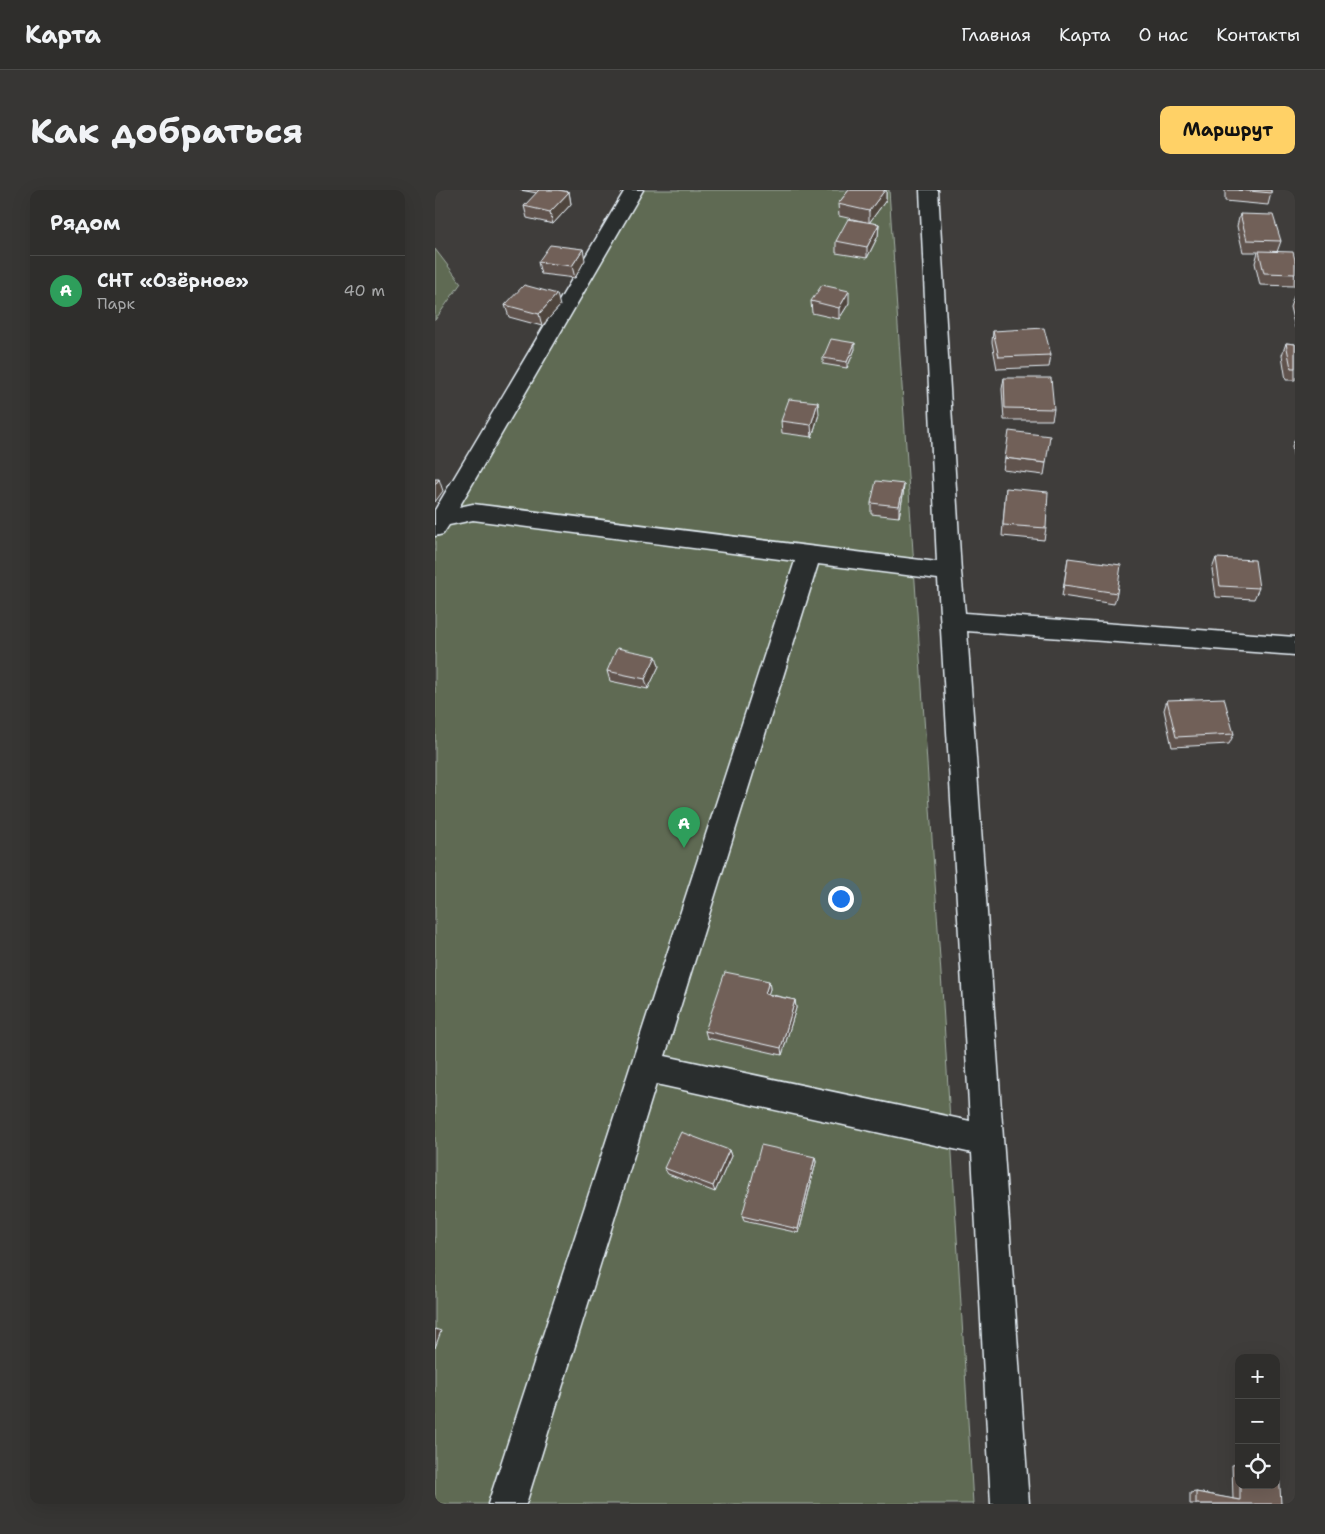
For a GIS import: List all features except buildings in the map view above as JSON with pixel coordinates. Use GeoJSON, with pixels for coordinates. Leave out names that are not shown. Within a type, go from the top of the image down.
{"type":"FeatureCollection","features":[{"type":"Feature","properties":{"kind":"street"},"geometry":{"type":"LineString","coordinates":[[438,523],[634,190]]}},
{"type":"Feature","properties":{"kind":"street"},"geometry":{"type":"LineString","coordinates":[[929,190],[949,572],[954,621],[1009,1504]]}},
{"type":"Feature","properties":{"kind":"street"},"geometry":{"type":"LineString","coordinates":[[438,523],[473,512],[949,572]]}},
{"type":"Feature","properties":{"kind":"street"},"geometry":{"type":"LineString","coordinates":[[507,1504],[809,554]]}},
{"type":"Feature","properties":{"kind":"street"},"geometry":{"type":"LineString","coordinates":[[954,621],[1295,646]]}},
{"type":"Feature","properties":{"kind":"street"},"geometry":{"type":"LineString","coordinates":[[646,1067],[986,1140]]}},
{"type":"Feature","properties":{"kind":"green space"},"geometry":{"type":"Polygon","coordinates":[[[637,190],[889,190],[943,1004],[973,1504],[435,1504],[435,529],[637,190]]]}},
{"type":"Feature","properties":{"kind":"green space"},"geometry":{"type":"Polygon","coordinates":[[[435,249],[461,283],[435,320],[435,249]]]}},
{"type":"Feature","properties":{"kind":"place","name":"СНТ «Озёрное»"},"geometry":{"type":"Point","coordinates":[684,848]}}]}
